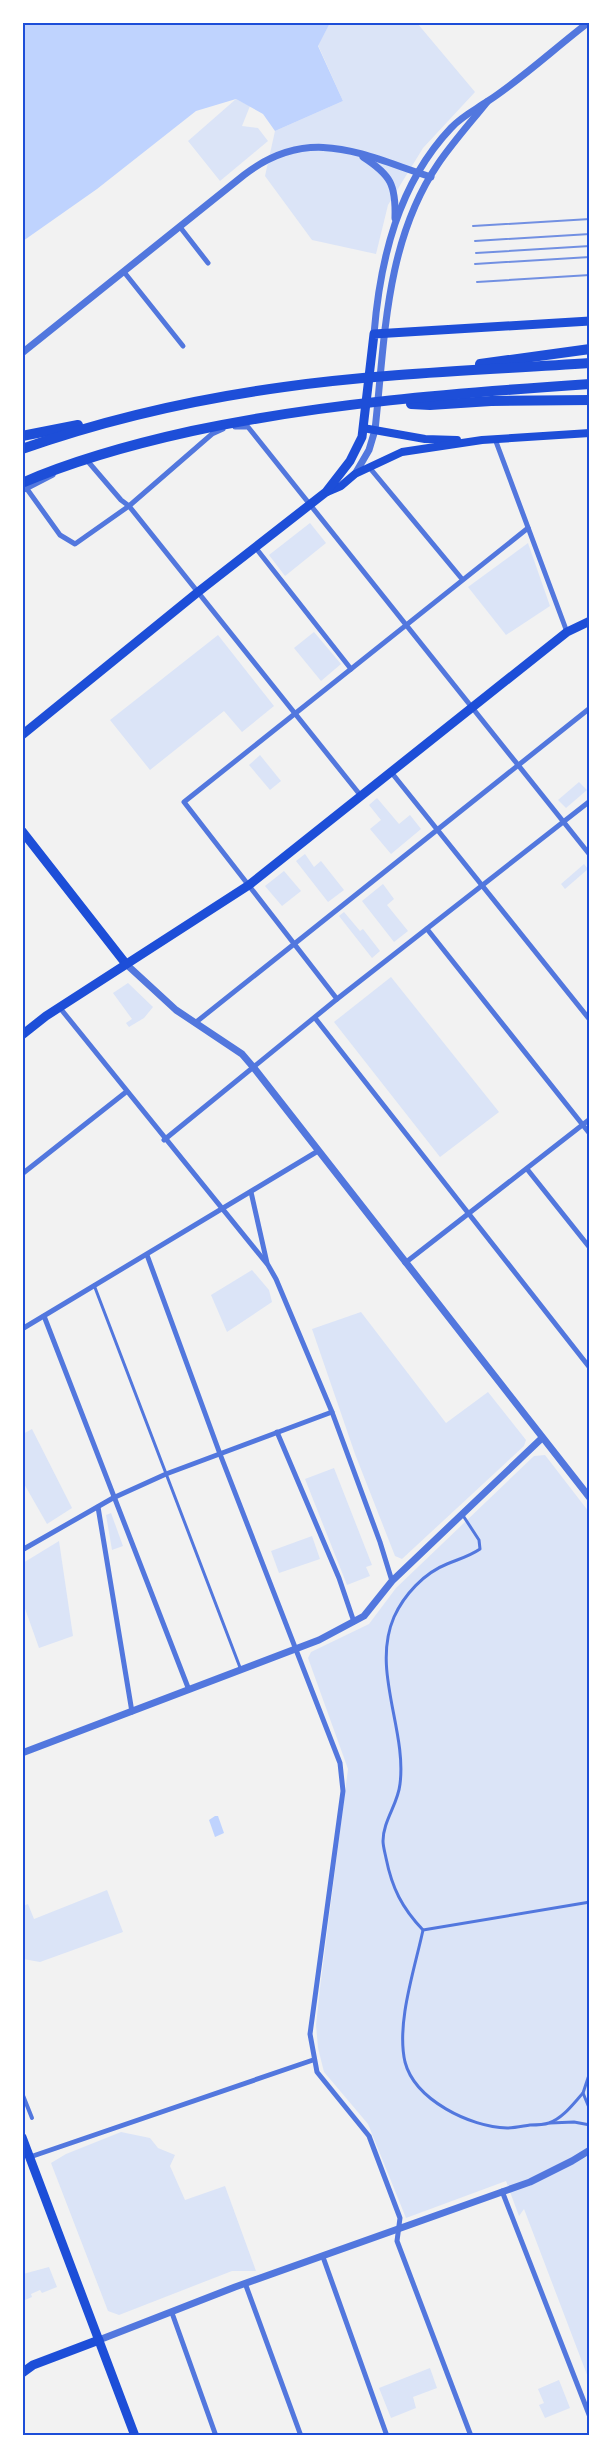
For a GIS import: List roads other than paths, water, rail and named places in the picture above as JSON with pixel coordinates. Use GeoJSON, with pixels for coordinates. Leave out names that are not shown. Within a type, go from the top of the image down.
{"type":"FeatureCollection","features":[{"type":"Feature","properties":{"kind":"highway"},"geometry":{"type":"LineString","coordinates":[[421,374],[590,349]]}},
{"type":"Feature","properties":{"kind":"highway"},"geometry":{"type":"LineString","coordinates":[[22,448],[114,421],[184,404],[261,390],[341,380],[590,363]]}},
{"type":"Feature","properties":{"kind":"highway"},"geometry":{"type":"LineString","coordinates":[[24,488],[100,453],[173,435],[288,413],[472,392],[590,384]]}},
{"type":"Feature","properties":{"kind":"highway"},"geometry":{"type":"LineString","coordinates":[[383,402],[430,405],[491,401],[590,400]]}},
{"type":"Feature","properties":{"kind":"highway"},"geometry":{"type":"LineString","coordinates":[[22,436],[64,427],[114,421]]}},
{"type":"Feature","properties":{"kind":"main road"},"geometry":{"type":"LineString","coordinates":[[22,735],[198,592],[326,492],[350,462],[362,437],[374,334],[410,334],[590,321]]}},
{"type":"Feature","properties":{"kind":"main road"},"geometry":{"type":"LineString","coordinates":[[363,428],[425,439],[482,440]]}},
{"type":"Feature","properties":{"kind":"main road"},"geometry":{"type":"LineString","coordinates":[[326,492],[341,486],[355,474],[402,452],[482,440],[590,433]]}},
{"type":"Feature","properties":{"kind":"main road"},"geometry":{"type":"LineString","coordinates":[[22,1035],[126,964],[249,885],[567,632],[590,621]]}},
{"type":"Feature","properties":{"kind":"main road"},"geometry":{"type":"LineString","coordinates":[[22,831],[126,964]]}},
{"type":"Feature","properties":{"kind":"main road"},"geometry":{"type":"LineString","coordinates":[[22,2137],[135,2436]]}},
{"type":"Feature","properties":{"kind":"main road"},"geometry":{"type":"LineString","coordinates":[[22,2373],[33,2365],[99,2340]]}},
{"type":"Feature","properties":{"kind":"main road"},"geometry":{"type":"LineString","coordinates":[[22,2365],[33,2365]]}},
{"type":"Feature","properties":{"kind":"street"},"geometry":{"type":"LineString","coordinates":[[374,334],[381,273],[395,224],[418,173],[450,129],[474,108],[487,102],[589,22]]}},
{"type":"Feature","properties":{"kind":"street"},"geometry":{"type":"LineString","coordinates":[[355,474],[369,450],[375,430],[385,333],[400,246],[438,164],[487,102]]}},
{"type":"Feature","properties":{"kind":"street"},"geometry":{"type":"LineString","coordinates":[[22,353],[244,174],[274,156],[294,149],[320,147],[356,152],[431,177]]}},
{"type":"Feature","properties":{"kind":"street"},"geometry":{"type":"LineString","coordinates":[[356,152],[379,167],[394,187],[395,224]]}},
{"type":"Feature","properties":{"kind":"street"},"geometry":{"type":"LineString","coordinates":[[180,227],[208,263]]}},
{"type":"Feature","properties":{"kind":"street"},"geometry":{"type":"LineString","coordinates":[[124,272],[183,346]]}},
{"type":"Feature","properties":{"kind":"street"},"geometry":{"type":"LineString","coordinates":[[361,796],[129,506],[84,458],[24,488],[60,535],[75,544],[129,506],[212,434],[229,427],[248,427],[590,855]]}},
{"type":"Feature","properties":{"kind":"street"},"geometry":{"type":"LineString","coordinates":[[495,439],[567,632]]}},
{"type":"Feature","properties":{"kind":"street"},"geometry":{"type":"LineString","coordinates":[[369,467],[462,579]]}},
{"type":"Feature","properties":{"kind":"street"},"geometry":{"type":"LineString","coordinates":[[337,999],[184,802],[528,528]]}},
{"type":"Feature","properties":{"kind":"street"},"geometry":{"type":"LineString","coordinates":[[255,548],[351,669]]}},
{"type":"Feature","properties":{"kind":"street"},"geometry":{"type":"LineString","coordinates":[[195,1023],[590,708]]}},
{"type":"Feature","properties":{"kind":"street"},"geometry":{"type":"LineString","coordinates":[[391,772],[590,1020]]}},
{"type":"Feature","properties":{"kind":"street"},"geometry":{"type":"LineString","coordinates":[[165,1140],[337,999],[482,888],[590,801]]}},
{"type":"Feature","properties":{"kind":"street"},"geometry":{"type":"LineString","coordinates":[[427,929],[590,1134]]}},
{"type":"Feature","properties":{"kind":"street"},"geometry":{"type":"LineString","coordinates":[[126,964],[154,992],[242,1054],[542,1438],[588,1492]]}},
{"type":"Feature","properties":{"kind":"street"},"geometry":{"type":"LineString","coordinates":[[60,1008],[221,1210],[268,1265],[285,1298],[332,1412],[392,1581]]}},
{"type":"Feature","properties":{"kind":"street"},"geometry":{"type":"LineString","coordinates":[[315,1018],[590,1368]]}},
{"type":"Feature","properties":{"kind":"street"},"geometry":{"type":"LineString","coordinates":[[22,1174],[126,1092]]}},
{"type":"Feature","properties":{"kind":"street"},"geometry":{"type":"LineString","coordinates":[[405,1263],[590,1119]]}},
{"type":"Feature","properties":{"kind":"street"},"geometry":{"type":"LineString","coordinates":[[22,1329],[318,1151]]}},
{"type":"Feature","properties":{"kind":"street"},"geometry":{"type":"LineString","coordinates":[[527,1168],[590,1248]]}},
{"type":"Feature","properties":{"kind":"street"},"geometry":{"type":"LineString","coordinates":[[251,1192],[268,1265]]}},
{"type":"Feature","properties":{"kind":"street"},"geometry":{"type":"LineString","coordinates":[[147,1255],[220,1454],[340,1763],[343,1778],[333,1875],[310,2034],[313,2060],[321,2079],[369,2136],[400,2217],[397,2241],[471,2436]]}},
{"type":"Feature","properties":{"kind":"street"},"geometry":{"type":"LineString","coordinates":[[44,1316],[189,1690]]}},
{"type":"Feature","properties":{"kind":"street"},"geometry":{"type":"LineString","coordinates":[[22,1550],[113,1498],[166,1474],[332,1412]]}},
{"type":"Feature","properties":{"kind":"street"},"geometry":{"type":"LineString","coordinates":[[277,1432],[339,1578],[354,1622]]}},
{"type":"Feature","properties":{"kind":"street"},"geometry":{"type":"LineString","coordinates":[[22,1744],[25,1752],[297,1649],[354,1622],[364,1616],[392,1581],[542,1438]]}},
{"type":"Feature","properties":{"kind":"street"},"geometry":{"type":"LineString","coordinates":[[98,1507],[132,1712]]}},
{"type":"Feature","properties":{"kind":"street"},"geometry":{"type":"LineString","coordinates":[[30,2157],[313,2060]]}},
{"type":"Feature","properties":{"kind":"street"},"geometry":{"type":"LineString","coordinates":[[22,2093],[32,2118]]}},
{"type":"Feature","properties":{"kind":"street"},"geometry":{"type":"LineString","coordinates":[[99,2340],[245,2283],[530,2182],[590,2150]]}},
{"type":"Feature","properties":{"kind":"street"},"geometry":{"type":"LineString","coordinates":[[502,2191],[590,2417]]}},
{"type":"Feature","properties":{"kind":"street"},"geometry":{"type":"LineString","coordinates":[[323,2257],[387,2436]]}},
{"type":"Feature","properties":{"kind":"street"},"geometry":{"type":"LineString","coordinates":[[245,2283],[301,2436]]}},
{"type":"Feature","properties":{"kind":"street"},"geometry":{"type":"LineString","coordinates":[[172,2313],[216,2436]]}},
{"type":"Feature","properties":{"kind":"lane"},"geometry":{"type":"LineString","coordinates":[[94,1285],[241,1670]]}},
{"type":"Feature","properties":{"kind":"lane"},"geometry":{"type":"LineString","coordinates":[[423,1930],[399,1901],[390,1879],[383,1841],[400,1785],[400,1759],[387,1666],[388,1640],[394,1618],[404,1600],[422,1579],[445,1564],[472,1555],[480,1549],[479,1540],[462,1514]]}},
{"type":"Feature","properties":{"kind":"lane"},"geometry":{"type":"LineString","coordinates":[[423,1930],[590,1902]]}},
{"type":"Feature","properties":{"kind":"lane"},"geometry":{"type":"LineString","coordinates":[[423,1930],[402,2042],[410,2076],[434,2102],[469,2120],[508,2128],[574,2122],[590,2125]]}},
{"type":"Feature","properties":{"kind":"lane"},"geometry":{"type":"LineString","coordinates":[[548,2123],[567,2112],[583,2093],[590,2072]]}},
{"type":"Feature","properties":{"kind":"lane"},"geometry":{"type":"LineString","coordinates":[[583,2093],[590,2109]]}},
{"type":"Feature","properties":{"kind":"water"},"geometry":{"type":"Polygon","coordinates":[[[23,22],[330,23],[318,46],[343,101],[275,131],[263,114],[236,99],[196,111],[97,189],[23,241],[23,22]]]}},
{"type":"Feature","properties":{"kind":"water"},"geometry":{"type":"Polygon","coordinates":[[[218,1816],[224,1833],[215,1837],[209,1820],[218,1816]]]}},
{"type":"Feature","properties":{"kind":"railway"},"geometry":{"type":"LineString","coordinates":[[473,226],[590,219]]}},
{"type":"Feature","properties":{"kind":"railway"},"geometry":{"type":"LineString","coordinates":[[475,241],[590,234]]}},
{"type":"Feature","properties":{"kind":"railway"},"geometry":{"type":"LineString","coordinates":[[476,253],[590,246]]}},
{"type":"Feature","properties":{"kind":"railway"},"geometry":{"type":"LineString","coordinates":[[475,264],[590,257]]}},
{"type":"Feature","properties":{"kind":"railway"},"geometry":{"type":"LineString","coordinates":[[477,282],[590,275]]}}]}
